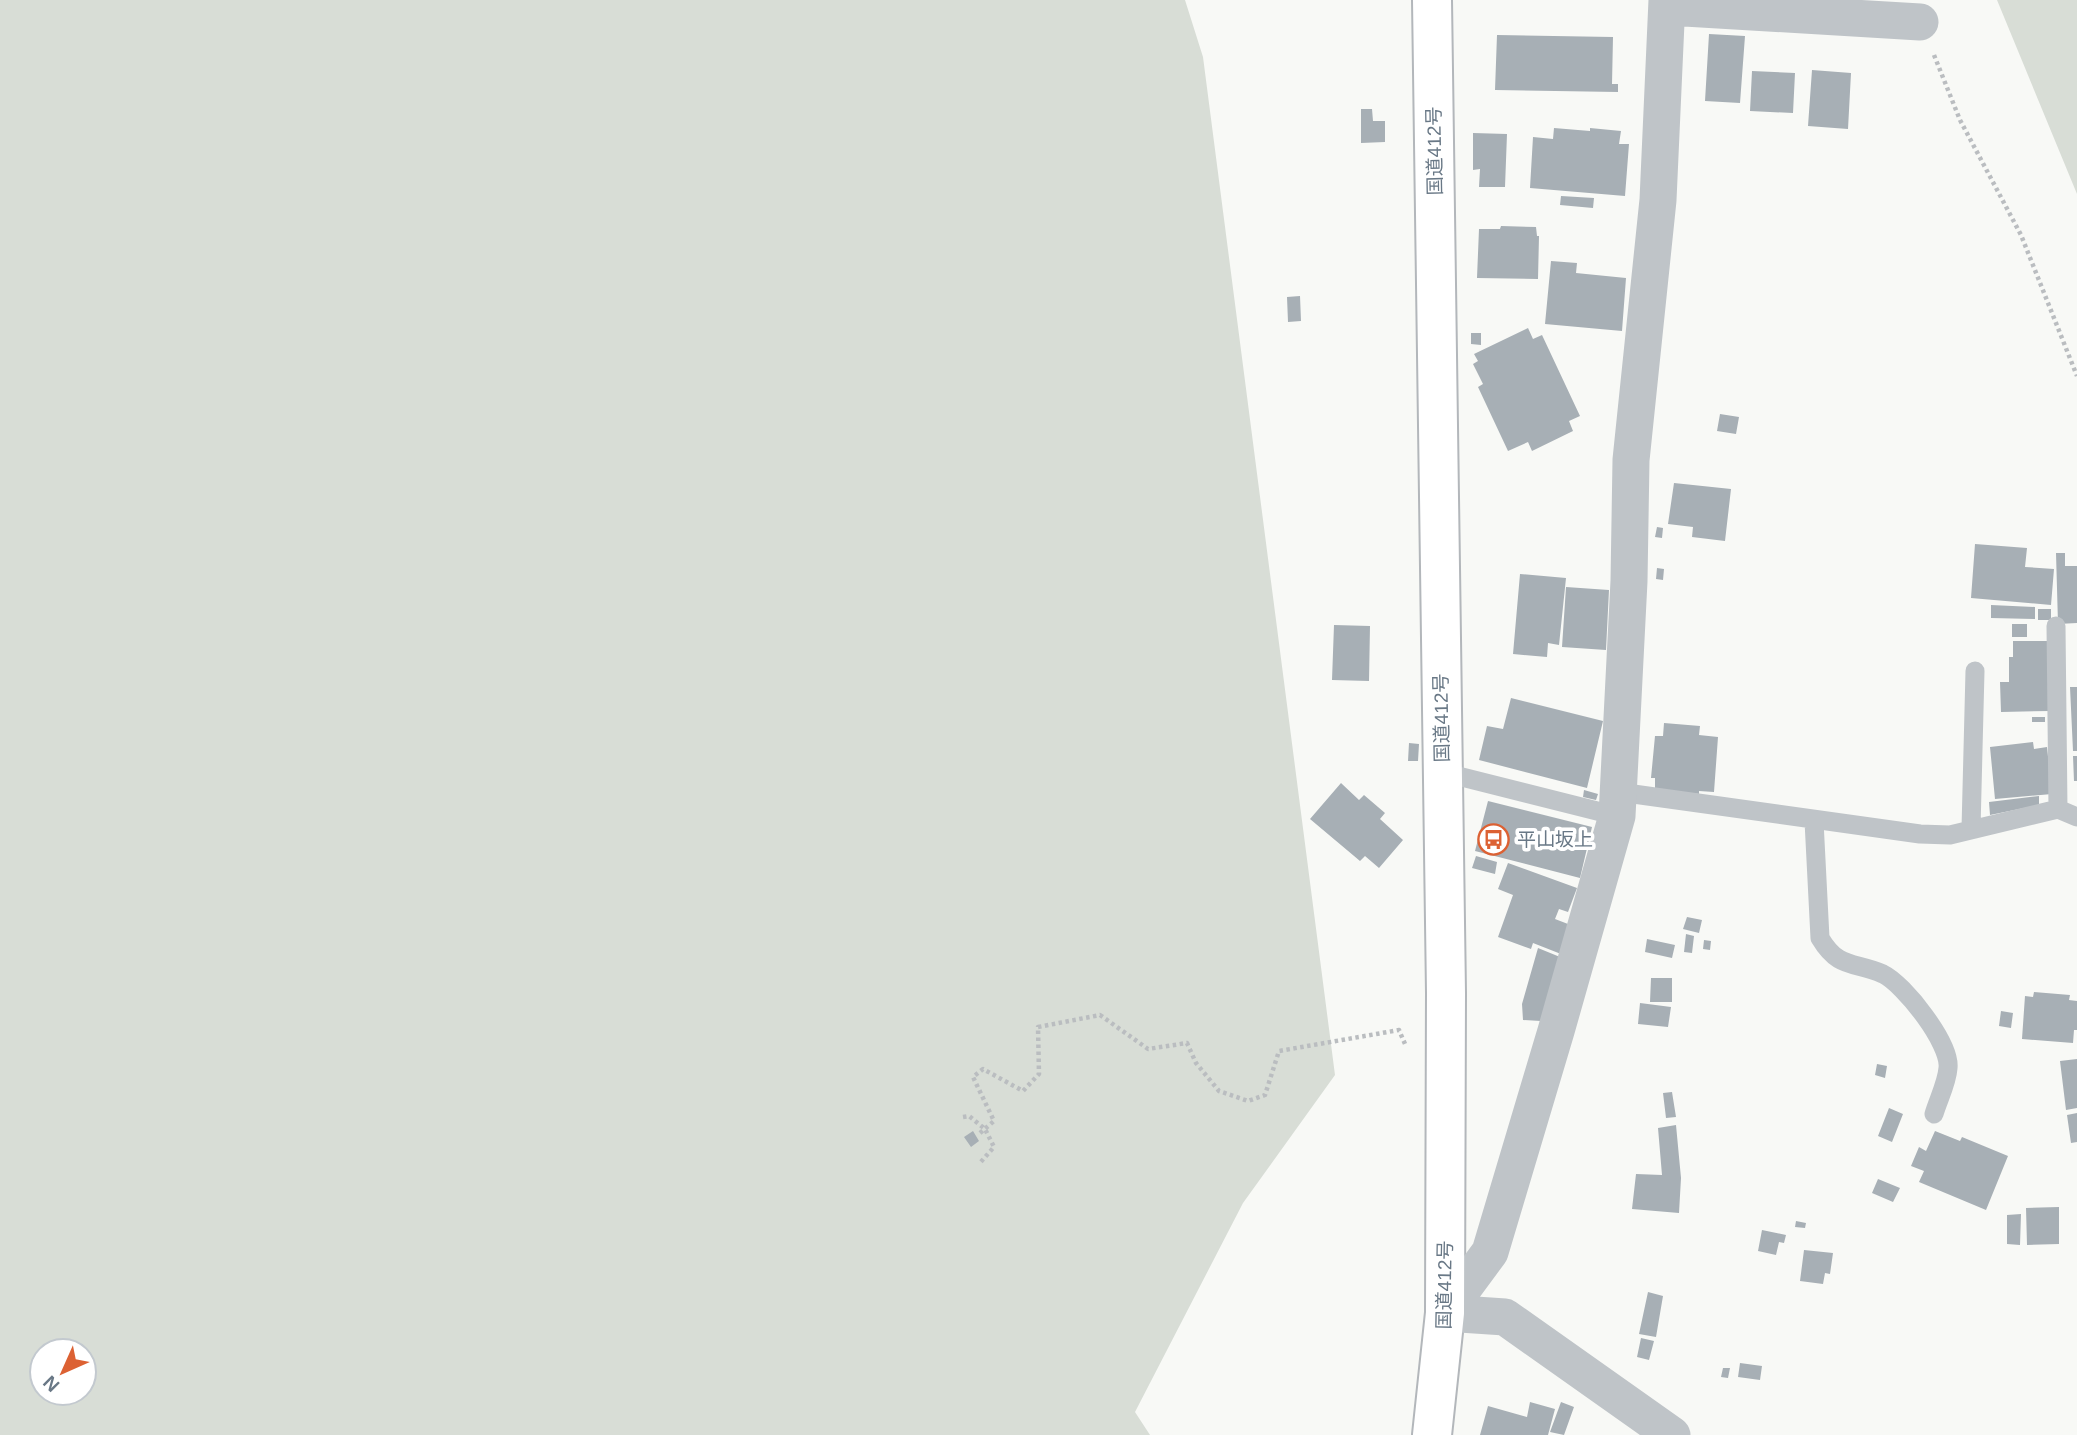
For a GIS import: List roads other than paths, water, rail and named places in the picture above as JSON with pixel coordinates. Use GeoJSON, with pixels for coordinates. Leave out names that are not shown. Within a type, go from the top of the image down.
{"type":"FeatureCollection","features":[{"type":"Feature","properties":{"kind":"highway","name":"国道412号"},"geometry":{"type":"LineString","coordinates":[[1432,1435],[1445,1313],[1446,993],[1433,0]]}},
{"type":"Feature","properties":{"kind":"street"},"geometry":{"type":"LineString","coordinates":[[1445,1313],[1490,1252],[1556,1031],[1618,804],[1629,581],[1631,460],[1658,200],[1667,4],[1920,22]]}},
{"type":"Feature","properties":{"kind":"street"},"geometry":{"type":"LineString","coordinates":[[1445,1313],[1506,1317],[1672,1435]]}},
{"type":"Feature","properties":{"kind":"lane"},"geometry":{"type":"LineString","coordinates":[[2056,626],[2058,809]]}},
{"type":"Feature","properties":{"kind":"lane"},"geometry":{"type":"LineString","coordinates":[[1971,830],[1975,671]]}},
{"type":"Feature","properties":{"kind":"lane"},"geometry":{"type":"LineString","coordinates":[[1442,772],[1618,804],[1814,821],[1920,834],[1950,835],[2058,809],[2077,817]]}},
{"type":"Feature","properties":{"kind":"lane"},"geometry":{"type":"LineString","coordinates":[[1814,821],[1820,938],[1829,953],[1842,961],[1884,974],[1907,993],[1938,1034],[1949,1066],[1934,1114]]}},
{"type":"Feature","properties":{"kind":"place","name":"平山坂上"},"geometry":{"type":"Point","coordinates":[1494,839]}}]}
